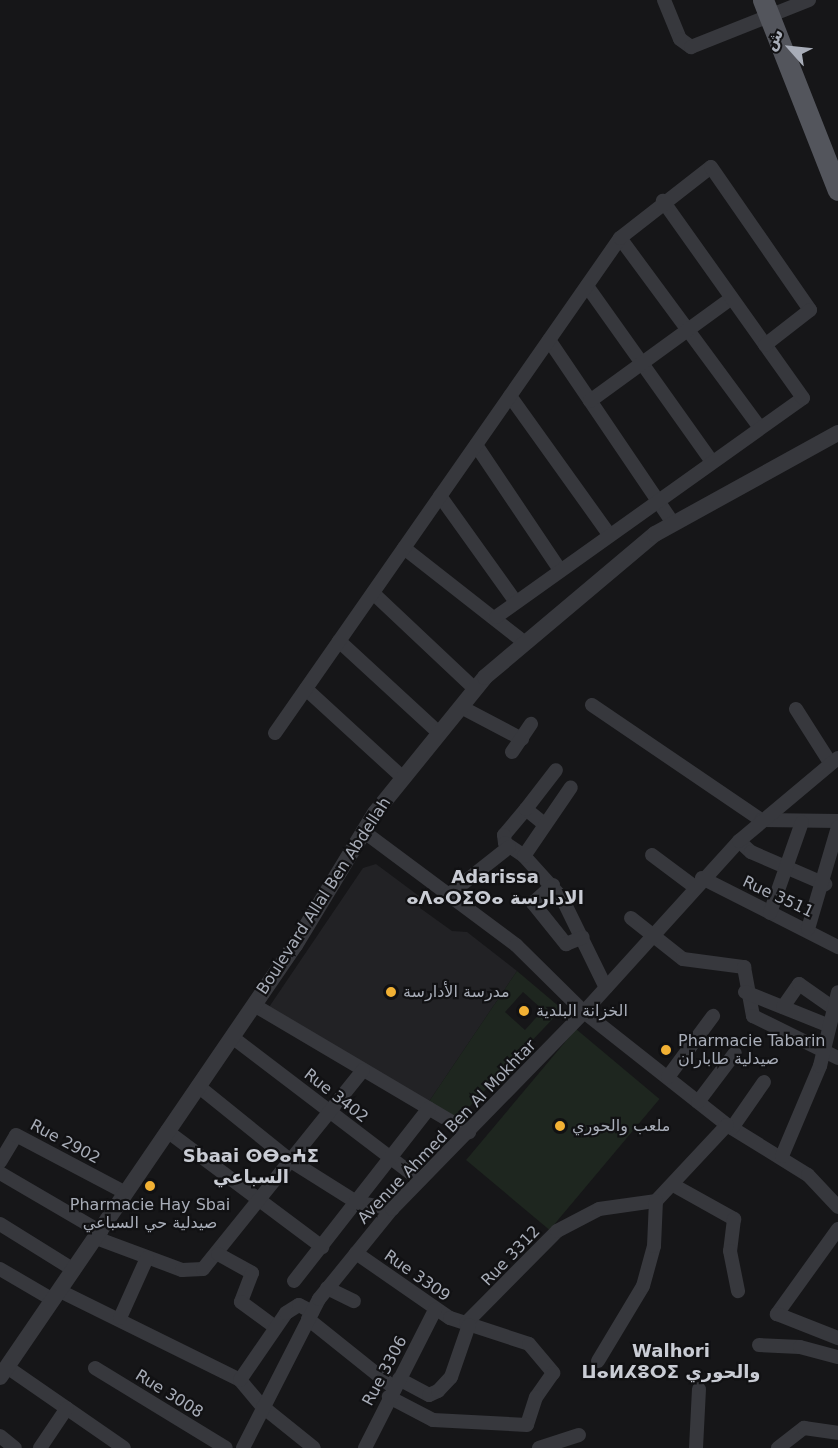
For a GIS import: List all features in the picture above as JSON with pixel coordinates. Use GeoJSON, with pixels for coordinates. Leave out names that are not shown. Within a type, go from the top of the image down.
{"type":"FeatureCollection","features":[{"type":"Feature","properties":{"kind":"main road"},"geometry":{"type":"LineString","coordinates":[[767,7],[838,190]]}},
{"type":"Feature","properties":{"kind":"street"},"geometry":{"type":"LineString","coordinates":[[664,0],[680,39],[691,46],[767,7],[809,0]]}},
{"type":"Feature","properties":{"kind":"street"},"geometry":{"type":"LineString","coordinates":[[275,733],[620,238],[663,201],[711,167],[810,310],[765,345]]}},
{"type":"Feature","properties":{"kind":"street"},"geometry":{"type":"LineString","coordinates":[[496,618],[608,533],[658,501],[803,398],[663,201]]}},
{"type":"Feature","properties":{"kind":"street"},"geometry":{"type":"LineString","coordinates":[[620,238],[760,428]]}},
{"type":"Feature","properties":{"kind":"street"},"geometry":{"type":"LineString","coordinates":[[587,286],[712,462]]}},
{"type":"Feature","properties":{"kind":"street"},"geometry":{"type":"LineString","coordinates":[[590,401],[732,298]]}},
{"type":"Feature","properties":{"kind":"street"},"geometry":{"type":"LineString","coordinates":[[549,340],[673,523]]}},
{"type":"Feature","properties":{"kind":"street"},"geometry":{"type":"LineString","coordinates":[[510,396],[608,533]]}},
{"type":"Feature","properties":{"kind":"street","name":"Boulevard Allal Ben Abdellah"},"geometry":{"type":"LineString","coordinates":[[4,1372],[254,1005],[363,831],[475,689],[524,642],[673,523],[833,437]]}},
{"type":"Feature","properties":{"kind":"street"},"geometry":{"type":"LineString","coordinates":[[476,445],[560,570]]}},
{"type":"Feature","properties":{"kind":"street"},"geometry":{"type":"LineString","coordinates":[[440,496],[516,603]]}},
{"type":"Feature","properties":{"kind":"street"},"geometry":{"type":"LineString","coordinates":[[404,548],[524,642]]}},
{"type":"Feature","properties":{"kind":"street"},"geometry":{"type":"LineString","coordinates":[[373,593],[475,689]]}},
{"type":"Feature","properties":{"kind":"street"},"geometry":{"type":"LineString","coordinates":[[339,641],[439,733]]}},
{"type":"Feature","properties":{"kind":"street"},"geometry":{"type":"LineString","coordinates":[[306,689],[403,778]]}},
{"type":"Feature","properties":{"kind":"street"},"geometry":{"type":"LineString","coordinates":[[592,705],[760,820],[838,821]]}},
{"type":"Feature","properties":{"kind":"street"},"geometry":{"type":"LineString","coordinates":[[461,707],[522,740]]}},
{"type":"Feature","properties":{"kind":"street"},"geometry":{"type":"LineString","coordinates":[[796,709],[834,760]]}},
{"type":"Feature","properties":{"kind":"street"},"geometry":{"type":"LineString","coordinates":[[512,752],[531,724]]}},
{"type":"Feature","properties":{"kind":"street","name":"Avenue Ahmed Ben Al Mokhtar"},"geometry":{"type":"LineString","coordinates":[[243,1448],[310,1316],[327,1288],[392,1209],[584,1012],[698,882],[760,820],[834,760]]}},
{"type":"Feature","properties":{"kind":"street"},"geometry":{"type":"LineString","coordinates":[[556,770],[504,835],[507,845],[524,856],[553,885],[583,937],[606,988]]}},
{"type":"Feature","properties":{"kind":"street"},"geometry":{"type":"LineString","coordinates":[[524,856],[543,823],[571,787]]}},
{"type":"Feature","properties":{"kind":"street"},"geometry":{"type":"LineString","coordinates":[[526,809],[543,823]]}},
{"type":"Feature","properties":{"kind":"street"},"geometry":{"type":"LineString","coordinates":[[770,913],[788,869],[802,822]]}},
{"type":"Feature","properties":{"kind":"street"},"geometry":{"type":"LineString","coordinates":[[808,929],[825,884],[838,827]]}},
{"type":"Feature","properties":{"kind":"street"},"geometry":{"type":"LineString","coordinates":[[363,831],[447,896],[516,945],[584,1012],[730,1126],[782,1156],[838,1207]]}},
{"type":"Feature","properties":{"kind":"street"},"geometry":{"type":"LineString","coordinates":[[739,841],[788,869],[825,884]]}},
{"type":"Feature","properties":{"kind":"street"},"geometry":{"type":"LineString","coordinates":[[447,896],[507,845]]}},
{"type":"Feature","properties":{"kind":"street","name":"Rue 3511"},"geometry":{"type":"LineString","coordinates":[[652,855],[698,882],[808,929],[838,947]]}},
{"type":"Feature","properties":{"kind":"street"},"geometry":{"type":"LineString","coordinates":[[553,885],[533,903],[566,944],[583,937]]}},
{"type":"Feature","properties":{"kind":"street"},"geometry":{"type":"LineString","coordinates":[[630,918],[683,959],[744,967],[745,992],[753,1016],[838,1058]]}},
{"type":"Feature","properties":{"kind":"street"},"geometry":{"type":"LineString","coordinates":[[783,1007],[799,984],[832,1007]]}},
{"type":"Feature","properties":{"kind":"street"},"geometry":{"type":"LineString","coordinates":[[745,992],[827,1025]]}},
{"type":"Feature","properties":{"kind":"street"},"geometry":{"type":"LineString","coordinates":[[782,1156],[824,1052],[827,1025],[838,992]]}},
{"type":"Feature","properties":{"kind":"street"},"geometry":{"type":"LineString","coordinates":[[254,1005],[469,1132]]}},
{"type":"Feature","properties":{"kind":"street"},"geometry":{"type":"LineString","coordinates":[[668,1077],[713,1016]]}},
{"type":"Feature","properties":{"kind":"street","name":"Rue 3402"},"geometry":{"type":"LineString","coordinates":[[232,1037],[328,1113],[420,1179]]}},
{"type":"Feature","properties":{"kind":"street"},"geometry":{"type":"LineString","coordinates":[[698,1102],[735,1053]]}},
{"type":"Feature","properties":{"kind":"street"},"geometry":{"type":"LineString","coordinates":[[0,1173],[98,1235],[147,1258],[189,1271],[203,1269],[218,1254],[363,1070]]}},
{"type":"Feature","properties":{"kind":"street"},"geometry":{"type":"LineString","coordinates":[[598,1361],[643,1286],[654,1246],[656,1201],[675,1186],[730,1126],[764,1082]]}},
{"type":"Feature","properties":{"kind":"street"},"geometry":{"type":"LineString","coordinates":[[198,1086],[291,1161],[356,1202],[392,1209]]}},
{"type":"Feature","properties":{"kind":"street"},"geometry":{"type":"LineString","coordinates":[[294,1281],[356,1202],[393,1160],[429,1108]]}},
{"type":"Feature","properties":{"kind":"street"},"geometry":{"type":"LineString","coordinates":[[167,1131],[322,1247]]}},
{"type":"Feature","properties":{"kind":"street","name":"Rue 2902"},"geometry":{"type":"LineString","coordinates":[[0,1162],[16,1135],[126,1193]]}},
{"type":"Feature","properties":{"kind":"street"},"geometry":{"type":"LineString","coordinates":[[675,1186],[734,1219],[730,1251],[738,1291]]}},
{"type":"Feature","properties":{"kind":"street","name":"Rue 3312"},"geometry":{"type":"LineString","coordinates":[[468,1324],[557,1232],[599,1209],[656,1201]]}},
{"type":"Feature","properties":{"kind":"street"},"geometry":{"type":"LineString","coordinates":[[0,1224],[74,1270]]}},
{"type":"Feature","properties":{"kind":"street"},"geometry":{"type":"LineString","coordinates":[[838,1229],[777,1314],[838,1338]]}},
{"type":"Feature","properties":{"kind":"street","name":"Rue 3309"},"geometry":{"type":"LineString","coordinates":[[356,1253],[435,1310],[468,1324],[529,1344],[553,1373],[536,1397],[527,1425]]}},
{"type":"Feature","properties":{"kind":"street"},"geometry":{"type":"LineString","coordinates":[[218,1254],[252,1273],[241,1302],[275,1327]]}},
{"type":"Feature","properties":{"kind":"street"},"geometry":{"type":"LineString","coordinates":[[120,1318],[147,1258]]}},
{"type":"Feature","properties":{"kind":"street"},"geometry":{"type":"LineString","coordinates":[[0,1269],[56,1296],[120,1318],[240,1380],[263,1407],[314,1448]]}},
{"type":"Feature","properties":{"kind":"street"},"geometry":{"type":"LineString","coordinates":[[327,1288],[354,1301]]}},
{"type":"Feature","properties":{"kind":"street"},"geometry":{"type":"LineString","coordinates":[[240,1380],[275,1327],[295,1306],[310,1316],[433,1420],[527,1425],[538,1448],[579,1435]]}},
{"type":"Feature","properties":{"kind":"street","name":"Rue 3306"},"geometry":{"type":"LineString","coordinates":[[365,1448],[435,1310]]}},
{"type":"Feature","properties":{"kind":"street"},"geometry":{"type":"LineString","coordinates":[[394,1388],[429,1395],[438,1391],[451,1377],[468,1324]]}},
{"type":"Feature","properties":{"kind":"street"},"geometry":{"type":"LineString","coordinates":[[759,1345],[800,1347],[838,1357]]}},
{"type":"Feature","properties":{"kind":"street","name":"Rue 3008"},"geometry":{"type":"LineString","coordinates":[[95,1368],[206,1443],[225,1448]]}},
{"type":"Feature","properties":{"kind":"street"},"geometry":{"type":"LineString","coordinates":[[4,1372],[67,1407],[124,1448]]}},
{"type":"Feature","properties":{"kind":"street"},"geometry":{"type":"LineString","coordinates":[[696,1448],[699,1389]]}},
{"type":"Feature","properties":{"kind":"street"},"geometry":{"type":"LineString","coordinates":[[40,1448],[67,1407]]}},
{"type":"Feature","properties":{"kind":"street"},"geometry":{"type":"LineString","coordinates":[[778,1448],[804,1428],[838,1432]]}},
{"type":"Feature","properties":{"kind":"street"},"geometry":{"type":"LineString","coordinates":[[0,1436],[15,1448]]}},
{"type":"Feature","properties":{"kind":"shaded area","name":"مدرسة الأدارسة"},"geometry":{"type":"Polygon","coordinates":[[[376,864],[419,896],[420,908],[452,931],[467,932],[517,971],[426,1106],[265,1013],[363,868],[376,864]]]}},
{"type":"Feature","properties":{"kind":"shaded area"},"geometry":{"type":"Polygon","coordinates":[[[517,971],[562,1009],[453,1124],[426,1106],[517,971]],[[523,992],[505,1012],[525,1030],[543,1010],[523,992]]]}},
{"type":"Feature","properties":{"kind":"shaded area","name":"ملعب والحوري"},"geometry":{"type":"Polygon","coordinates":[[[576,1029],[659,1099],[550,1230],[466,1160],[576,1029]]]}},
{"type":"Feature","properties":{"kind":"place","name":"مدرسة الأدارسة"},"geometry":{"type":"Point","coordinates":[391,992]}},
{"type":"Feature","properties":{"kind":"place","name":"الخزانة البلدية"},"geometry":{"type":"Point","coordinates":[524,1011]}},
{"type":"Feature","properties":{"kind":"place","name":"Pharmacie Tabarin صيدلية طاباران"},"geometry":{"type":"Point","coordinates":[666,1050]}},
{"type":"Feature","properties":{"kind":"place","name":"ملعب والحوري"},"geometry":{"type":"Point","coordinates":[560,1126]}},
{"type":"Feature","properties":{"kind":"place","name":"Pharmacie Hay Sbai صيدلية حي السباعي"},"geometry":{"type":"Point","coordinates":[150,1186]}},
{"type":"Feature","properties":{"kind":"district","name":"Adarissa ⴰⴷⴰⵔⵉⵙⴰ الادارسة"},"geometry":{"type":"Point","coordinates":[495,888]}},
{"type":"Feature","properties":{"kind":"district","name":"Sbaai ⵙⴱⴰⵄⵉ السباعي"},"geometry":{"type":"Point","coordinates":[251,1167]}},
{"type":"Feature","properties":{"kind":"district","name":"Walhori ⵡⴰⵍⵃⵓⵔⵉ والحوري"},"geometry":{"type":"Point","coordinates":[671,1362]}}]}
